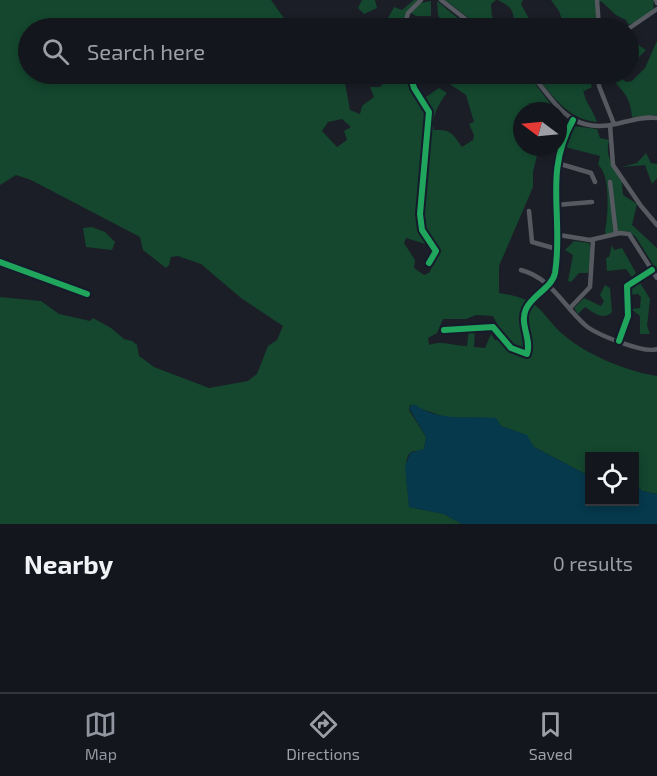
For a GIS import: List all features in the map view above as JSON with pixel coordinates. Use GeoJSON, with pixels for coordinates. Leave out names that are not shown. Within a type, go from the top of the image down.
{"type":"FeatureCollection","features":[{"type":"Feature","properties":{"kind":"street"},"geometry":{"type":"LineString","coordinates":[[407,18],[421,0]]}},
{"type":"Feature","properties":{"kind":"street"},"geometry":{"type":"LineString","coordinates":[[441,0],[464,18]]}},
{"type":"Feature","properties":{"kind":"street"},"geometry":{"type":"LineString","coordinates":[[597,0],[598,18]]}},
{"type":"Feature","properties":{"kind":"street"},"geometry":{"type":"LineString","coordinates":[[639,21],[657,9]]}},
{"type":"Feature","properties":{"kind":"street"},"geometry":{"type":"LineString","coordinates":[[413,84],[429,112],[420,214],[422,230],[436,251],[429,263]]}},
{"type":"Feature","properties":{"kind":"street"},"geometry":{"type":"LineString","coordinates":[[539,84],[554,104],[573,120],[595,126],[657,118]]}},
{"type":"Feature","properties":{"kind":"street"},"geometry":{"type":"LineString","coordinates":[[599,84],[612,125],[613,165],[639,205],[657,225]]}},
{"type":"Feature","properties":{"kind":"street"},"geometry":{"type":"LineString","coordinates":[[444,330],[493,327],[511,348],[527,354],[529,349],[523,319],[526,308],[555,275],[559,235],[556,205],[557,163],[573,120]]}},
{"type":"Feature","properties":{"kind":"street"},"geometry":{"type":"LineString","coordinates":[[557,163],[583,170],[594,176],[595,182]]}},
{"type":"Feature","properties":{"kind":"street"},"geometry":{"type":"LineString","coordinates":[[610,182],[616,234]]}},
{"type":"Feature","properties":{"kind":"street"},"geometry":{"type":"LineString","coordinates":[[556,205],[592,202]]}},
{"type":"Feature","properties":{"kind":"street"},"geometry":{"type":"LineString","coordinates":[[529,211],[532,242],[557,249]]}},
{"type":"Feature","properties":{"kind":"street"},"geometry":{"type":"LineString","coordinates":[[559,235],[593,240],[626,233],[632,236],[657,278]]}},
{"type":"Feature","properties":{"kind":"street"},"geometry":{"type":"LineString","coordinates":[[570,308],[590,285],[593,240]]}},
{"type":"Feature","properties":{"kind":"street"},"geometry":{"type":"LineString","coordinates":[[0,262],[87,294]]}},
{"type":"Feature","properties":{"kind":"street"},"geometry":{"type":"LineString","coordinates":[[521,270],[536,275],[548,284],[587,327],[645,351],[657,349]]}},
{"type":"Feature","properties":{"kind":"street"},"geometry":{"type":"LineString","coordinates":[[619,340],[628,316],[627,286],[652,270]]}},
{"type":"Feature","properties":{"kind":"green space"},"geometry":{"type":"Polygon","coordinates":[[[0,0],[271,0],[284,18],[18,18],[18,84],[345,84],[350,110],[360,114],[362,106],[374,97],[370,87],[380,87],[383,84],[414,84],[423,99],[439,88],[447,93],[435,116],[434,130],[451,133],[462,147],[473,140],[474,135],[469,124],[474,122],[466,95],[450,84],[535,84],[549,102],[513,102],[513,156],[537,156],[533,172],[533,187],[499,266],[499,293],[534,304],[570,340],[600,358],[657,376],[657,494],[642,491],[639,488],[639,452],[585,452],[585,474],[534,447],[523,434],[501,426],[497,420],[448,418],[410,405],[409,410],[426,437],[424,449],[411,452],[406,463],[409,507],[444,514],[462,524],[0,524],[0,297],[41,301],[59,314],[90,321],[93,318],[137,345],[139,356],[154,367],[209,388],[248,381],[257,374],[268,346],[277,340],[283,326],[241,298],[201,264],[178,256],[171,257],[166,268],[143,250],[140,237],[31,180],[16,175],[0,185],[0,0]],[[342,119],[328,122],[322,131],[337,147],[347,140],[344,131],[351,127],[342,119]],[[406,238],[404,243],[415,260],[414,268],[424,275],[429,273],[440,252],[438,248],[406,238]],[[476,315],[466,319],[443,319],[437,333],[428,338],[429,345],[444,343],[467,346],[469,330],[475,328],[474,347],[485,348],[491,334],[495,340],[505,339],[493,316],[476,315]]]}},
{"type":"Feature","properties":{"kind":"green space"},"geometry":{"type":"Polygon","coordinates":[[[362,0],[375,0],[377,8],[364,14],[358,8],[362,0]]]}},
{"type":"Feature","properties":{"kind":"green space"},"geometry":{"type":"Polygon","coordinates":[[[414,0],[418,0],[408,10],[405,18],[388,18],[394,7],[402,10],[414,0]]]}},
{"type":"Feature","properties":{"kind":"green space"},"geometry":{"type":"Polygon","coordinates":[[[445,0],[496,0],[491,4],[494,18],[469,18],[445,0]]]}},
{"type":"Feature","properties":{"kind":"green space"},"geometry":{"type":"Polygon","coordinates":[[[498,0],[523,0],[521,4],[529,18],[514,18],[509,7],[498,0]]]}},
{"type":"Feature","properties":{"kind":"green space"},"geometry":{"type":"Polygon","coordinates":[[[551,0],[654,0],[653,12],[639,20],[622,18],[601,1],[597,3],[598,18],[561,18],[551,0]]]}},
{"type":"Feature","properties":{"kind":"green space"},"geometry":{"type":"Polygon","coordinates":[[[431,1],[431,16],[416,16],[411,13],[420,3],[431,1]]]}},
{"type":"Feature","properties":{"kind":"green space"},"geometry":{"type":"Polygon","coordinates":[[[437,1],[458,18],[440,18],[437,1]]]}},
{"type":"Feature","properties":{"kind":"green space"},"geometry":{"type":"Polygon","coordinates":[[[657,41],[657,115],[632,117],[627,97],[617,84],[639,84],[639,74],[645,68],[657,41]]]}},
{"type":"Feature","properties":{"kind":"green space"},"geometry":{"type":"Polygon","coordinates":[[[639,45],[646,50],[639,57],[639,45]]]}},
{"type":"Feature","properties":{"kind":"green space"},"geometry":{"type":"Polygon","coordinates":[[[542,84],[591,84],[592,87],[584,91],[583,88],[587,102],[597,122],[586,120],[568,111],[567,102],[558,102],[542,84]]]}},
{"type":"Feature","properties":{"kind":"green space"},"geometry":{"type":"Polygon","coordinates":[[[573,126],[597,129],[600,138],[609,140],[609,155],[621,178],[623,195],[637,204],[632,225],[657,248],[657,271],[636,237],[628,231],[606,235],[607,186],[598,165],[600,156],[567,148],[573,126]]]}},
{"type":"Feature","properties":{"kind":"green space"},"geometry":{"type":"Polygon","coordinates":[[[646,153],[651,163],[657,164],[657,178],[652,184],[645,165],[622,167],[637,163],[646,153]]]}},
{"type":"Feature","properties":{"kind":"green space"},"geometry":{"type":"Polygon","coordinates":[[[92,227],[105,232],[115,242],[112,250],[86,247],[83,228],[92,227]]]}},
{"type":"Feature","properties":{"kind":"green space"},"geometry":{"type":"Polygon","coordinates":[[[574,241],[589,243],[591,258],[588,273],[579,273],[571,282],[568,281],[573,255],[565,250],[574,241]]]}},
{"type":"Feature","properties":{"kind":"green space"},"geometry":{"type":"Polygon","coordinates":[[[612,245],[614,250],[622,248],[636,273],[632,277],[626,269],[607,271],[606,258],[609,257],[612,245]]]}},
{"type":"Feature","properties":{"kind":"green space"},"geometry":{"type":"Polygon","coordinates":[[[639,281],[650,299],[647,326],[650,334],[640,334],[640,316],[631,309],[640,308],[641,297],[638,294],[628,295],[630,285],[639,281]]]}},
{"type":"Feature","properties":{"kind":"green space"},"geometry":{"type":"Polygon","coordinates":[[[605,285],[610,288],[612,312],[602,316],[585,307],[578,314],[574,308],[584,298],[601,306],[604,301],[600,295],[605,285]]]}},
{"type":"Feature","properties":{"kind":"water"},"geometry":{"type":"Polygon","coordinates":[[[414,404],[434,414],[444,416],[496,418],[501,426],[527,435],[534,447],[585,474],[585,506],[639,506],[639,488],[642,491],[657,494],[657,524],[462,524],[444,514],[409,507],[405,467],[410,453],[424,449],[426,437],[409,408],[414,404]]]}},
{"type":"Feature","properties":{"kind":"cycle path"},"geometry":{"type":"LineString","coordinates":[[413,84],[429,112],[420,214],[422,230],[436,251],[429,263]]}},
{"type":"Feature","properties":{"kind":"cycle path"},"geometry":{"type":"LineString","coordinates":[[444,330],[493,327],[511,348],[527,354],[528,343],[524,320],[526,309],[550,283],[555,273],[556,177],[564,139],[573,120]]}},
{"type":"Feature","properties":{"kind":"cycle path"},"geometry":{"type":"LineString","coordinates":[[0,262],[87,294]]}},
{"type":"Feature","properties":{"kind":"cycle path"},"geometry":{"type":"LineString","coordinates":[[619,341],[628,316],[627,286],[652,270]]}}]}
